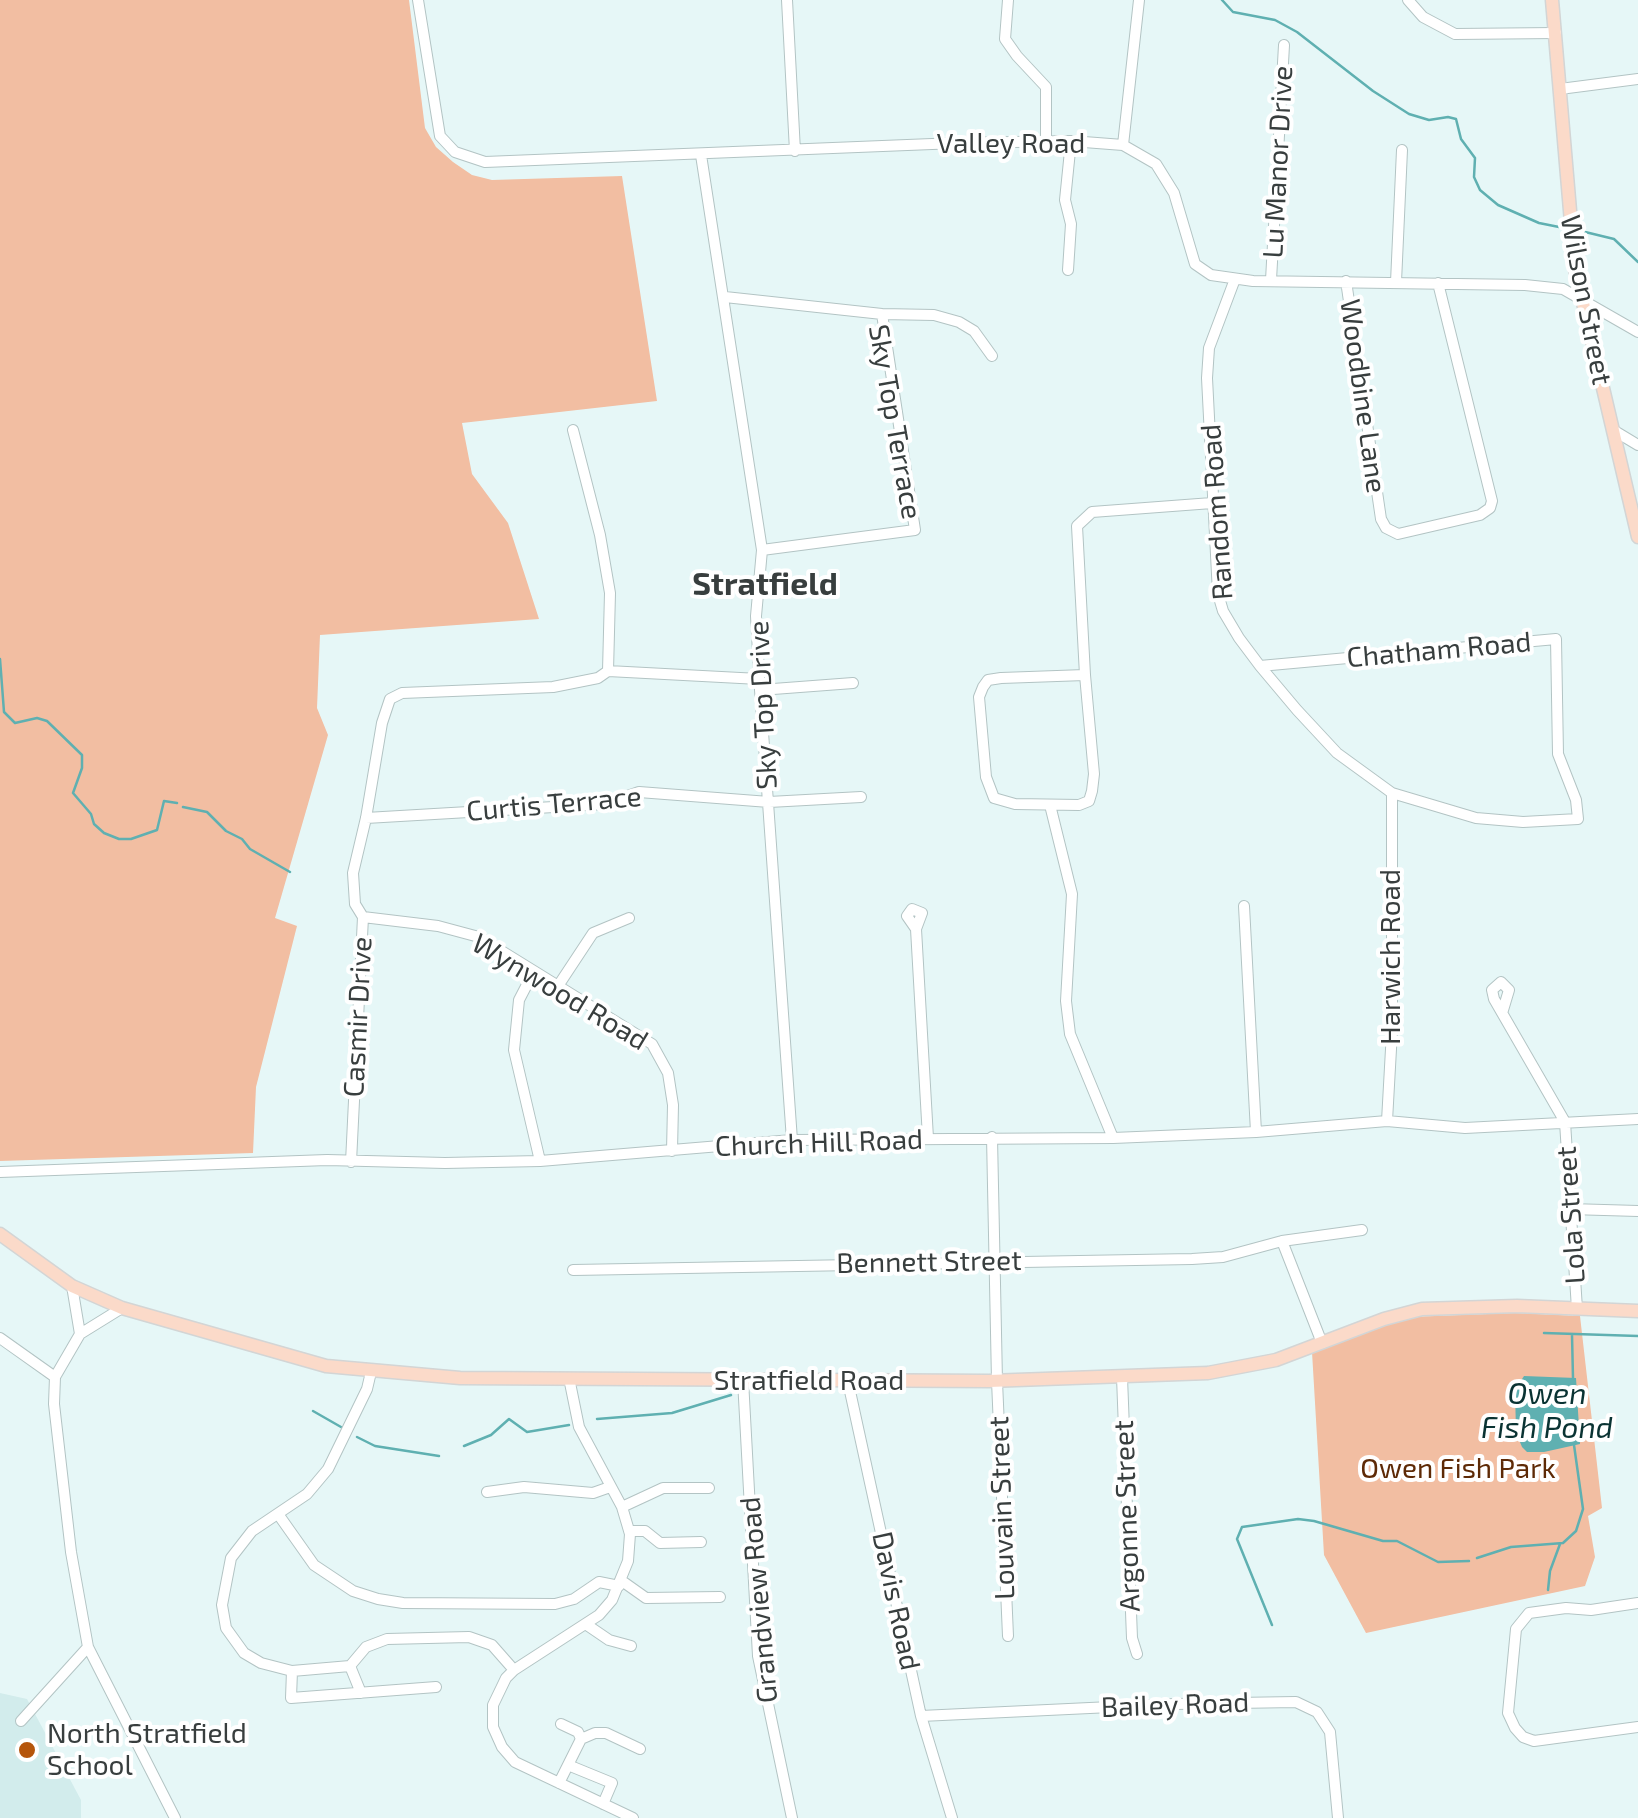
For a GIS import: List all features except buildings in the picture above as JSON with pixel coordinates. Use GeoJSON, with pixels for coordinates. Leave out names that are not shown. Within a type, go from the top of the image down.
{"type":"FeatureCollection","features":[{"type":"Feature","properties":{"kind":"main road","name":"Wilson Street"},"geometry":{"type":"LineString","coordinates":[[1552,0],[1569,222],[1581,300],[1638,537]]}},
{"type":"Feature","properties":{"kind":"main road","name":"Stratfield Road"},"geometry":{"type":"LineString","coordinates":[[0,1234],[72,1286],[122,1308],[283,1355],[372,1372],[460,1378],[848,1382],[1122,1377],[1242,1369],[1422,1309],[1638,1311]]}},
{"type":"Feature","properties":{"kind":"street","name":"Valley Road"},"geometry":{"type":"LineString","coordinates":[[418,0],[440,136],[455,152],[484,162],[1046,140],[1123,145],[1156,164],[1174,193],[1191,256],[1198,267],[1211,275],[1235,279],[1563,288],[1638,332]]}},
{"type":"Feature","properties":{"kind":"street"},"geometry":{"type":"LineString","coordinates":[[787,0],[795,151]]}},
{"type":"Feature","properties":{"kind":"street"},"geometry":{"type":"LineString","coordinates":[[1008,0],[1005,39],[1046,87],[1046,140]]}},
{"type":"Feature","properties":{"kind":"street"},"geometry":{"type":"LineString","coordinates":[[1123,145],[1139,0]]}},
{"type":"Feature","properties":{"kind":"street"},"geometry":{"type":"LineString","coordinates":[[1408,0],[1423,17],[1454,34],[1556,33]]}},
{"type":"Feature","properties":{"kind":"street","name":"Lu Manor Drive"},"geometry":{"type":"LineString","coordinates":[[1272,280],[1284,44]]}},
{"type":"Feature","properties":{"kind":"street"},"geometry":{"type":"LineString","coordinates":[[1560,89],[1638,78]]}},
{"type":"Feature","properties":{"kind":"street"},"geometry":{"type":"LineString","coordinates":[[1068,270],[1071,224],[1065,200],[1071,141]]}},
{"type":"Feature","properties":{"kind":"street"},"geometry":{"type":"LineString","coordinates":[[1396,282],[1402,150]]}},
{"type":"Feature","properties":{"kind":"street","name":"Sky Top Drive"},"geometry":{"type":"LineString","coordinates":[[702,154],[762,550],[756,616],[759,684],[792,1140]]}},
{"type":"Feature","properties":{"kind":"street","name":"Random Road"},"geometry":{"type":"LineString","coordinates":[[1235,279],[1208,358],[1212,502],[1220,604],[1260,666],[1337,753],[1392,793],[1476,818],[1522,822],[1578,819]]}},
{"type":"Feature","properties":{"kind":"street","name":"Woodbine Lane"},"geometry":{"type":"LineString","coordinates":[[1346,281],[1382,519],[1386,528],[1398,534],[1480,515],[1490,508],[1492,501],[1438,284]]}},
{"type":"Feature","properties":{"kind":"street","name":"Sky Top Terrace"},"geometry":{"type":"LineString","coordinates":[[725,297],[882,314],[915,530],[762,550]]}},
{"type":"Feature","properties":{"kind":"street"},"geometry":{"type":"LineString","coordinates":[[882,314],[934,315],[959,322],[974,331],[992,356]]}},
{"type":"Feature","properties":{"kind":"street"},"geometry":{"type":"LineString","coordinates":[[573,430],[600,535],[610,593],[608,671],[759,684],[853,683]]}},
{"type":"Feature","properties":{"kind":"street"},"geometry":{"type":"LineString","coordinates":[[1613,430],[1638,444]]}},
{"type":"Feature","properties":{"kind":"street"},"geometry":{"type":"LineString","coordinates":[[1085,675],[988,680],[979,697],[986,776],[994,798],[1004,803],[1079,805],[1088,801],[1092,791],[1078,526],[1092,512],[1212,502]]}},
{"type":"Feature","properties":{"kind":"street","name":"Chatham Road"},"geometry":{"type":"LineString","coordinates":[[1260,666],[1556,639],[1558,754],[1576,800],[1578,819]]}},
{"type":"Feature","properties":{"kind":"street","name":"Casmir Drive"},"geometry":{"type":"LineString","coordinates":[[351,1162],[363,917],[355,904],[352,874],[390,699],[402,693],[553,687],[598,678],[608,671]]}},
{"type":"Feature","properties":{"kind":"street","name":"Curtis Terrace"},"geometry":{"type":"LineString","coordinates":[[366,818],[605,804],[639,792],[769,802],[861,797]]}},
{"type":"Feature","properties":{"kind":"street","name":"Harwich Road"},"geometry":{"type":"LineString","coordinates":[[1387,1121],[1392,1031],[1392,793]]}},
{"type":"Feature","properties":{"kind":"street"},"geometry":{"type":"LineString","coordinates":[[1050,805],[1072,894],[1066,1001],[1070,1034],[1113,1138]]}},
{"type":"Feature","properties":{"kind":"street"},"geometry":{"type":"LineString","coordinates":[[1244,906],[1256,1132]]}},
{"type":"Feature","properties":{"kind":"street","name":"Wynwood Road"},"geometry":{"type":"LineString","coordinates":[[363,917],[438,926],[479,938],[652,1044],[668,1073],[673,1104],[672,1150]]}},
{"type":"Feature","properties":{"kind":"street"},"geometry":{"type":"LineString","coordinates":[[558,986],[593,934],[629,918]]}},
{"type":"Feature","properties":{"kind":"street"},"geometry":{"type":"LineString","coordinates":[[916,930],[928,1138]]}},
{"type":"Feature","properties":{"kind":"street"},"geometry":{"type":"LineString","coordinates":[[532,973],[519,1000],[514,1050],[540,1161]]}},
{"type":"Feature","properties":{"kind":"street"},"geometry":{"type":"LineString","coordinates":[[1503,1010],[1516,1041],[1565,1122]]}},
{"type":"Feature","properties":{"kind":"street","name":"Church Hill Road"},"geometry":{"type":"LineString","coordinates":[[0,1172],[540,1161],[792,1140],[1113,1138],[1387,1121],[1465,1128],[1638,1119]]}},
{"type":"Feature","properties":{"kind":"street","name":"Lola Street"},"geometry":{"type":"LineString","coordinates":[[1565,1122],[1577,1308]]}},
{"type":"Feature","properties":{"kind":"street","name":"Louvain Street"},"geometry":{"type":"LineString","coordinates":[[992,1137],[1008,1636]]}},
{"type":"Feature","properties":{"kind":"street"},"geometry":{"type":"LineString","coordinates":[[1570,1209],[1638,1211]]}},
{"type":"Feature","properties":{"kind":"street","name":"Bennett Street"},"geometry":{"type":"LineString","coordinates":[[574,1270],[1223,1257],[1282,1241],[1362,1230]]}},
{"type":"Feature","properties":{"kind":"street"},"geometry":{"type":"LineString","coordinates":[[1282,1241],[1322,1342]]}},
{"type":"Feature","properties":{"kind":"street"},"geometry":{"type":"LineString","coordinates":[[72,1286],[80,1334]]}},
{"type":"Feature","properties":{"kind":"street"},"geometry":{"type":"LineString","coordinates":[[122,1308],[80,1334],[55,1377],[54,1404],[88,1647],[176,1818]]}},
{"type":"Feature","properties":{"kind":"street"},"geometry":{"type":"LineString","coordinates":[[0,1338],[55,1377]]}},
{"type":"Feature","properties":{"kind":"street"},"geometry":{"type":"LineString","coordinates":[[372,1372],[368,1389],[328,1469],[307,1494],[252,1531],[231,1558],[222,1605],[226,1628],[244,1653],[260,1663],[292,1670],[350,1666],[366,1646],[387,1639],[469,1637],[492,1644],[514,1670]]}},
{"type":"Feature","properties":{"kind":"street","name":"Argonne Street"},"geometry":{"type":"LineString","coordinates":[[1122,1377],[1132,1638],[1138,1654]]}},
{"type":"Feature","properties":{"kind":"street"},"geometry":{"type":"LineString","coordinates":[[570,1378],[579,1426],[622,1507],[629,1531],[628,1561],[612,1600],[587,1625],[514,1670],[496,1697],[492,1714],[494,1734],[515,1762],[633,1818]]}},
{"type":"Feature","properties":{"kind":"street","name":"Grandview Road"},"geometry":{"type":"LineString","coordinates":[[743,1380],[758,1656],[792,1818]]}},
{"type":"Feature","properties":{"kind":"street","name":"Davis Road"},"geometry":{"type":"LineString","coordinates":[[848,1382],[921,1716],[952,1818]]}},
{"type":"Feature","properties":{"kind":"street"},"geometry":{"type":"LineString","coordinates":[[487,1492],[524,1487],[593,1493],[610,1487]]}},
{"type":"Feature","properties":{"kind":"street"},"geometry":{"type":"LineString","coordinates":[[622,1507],[663,1488],[709,1488]]}},
{"type":"Feature","properties":{"kind":"street"},"geometry":{"type":"LineString","coordinates":[[278,1514],[314,1565],[352,1591],[378,1599],[412,1603],[555,1604],[574,1599],[599,1582],[632,1586],[646,1598],[720,1598]]}},
{"type":"Feature","properties":{"kind":"street"},"geometry":{"type":"LineString","coordinates":[[629,1531],[644,1531],[660,1543],[702,1542]]}},
{"type":"Feature","properties":{"kind":"street"},"geometry":{"type":"LineString","coordinates":[[1638,1602],[1590,1610],[1566,1608],[1529,1613],[1516,1630],[1508,1714],[1524,1737],[1534,1741],[1638,1727]]}},
{"type":"Feature","properties":{"kind":"street"},"geometry":{"type":"LineString","coordinates":[[587,1625],[609,1640],[631,1646]]}},
{"type":"Feature","properties":{"kind":"street"},"geometry":{"type":"LineString","coordinates":[[22,1721],[88,1647]]}},
{"type":"Feature","properties":{"kind":"street"},"geometry":{"type":"LineString","coordinates":[[350,1666],[361,1694]]}},
{"type":"Feature","properties":{"kind":"street"},"geometry":{"type":"LineString","coordinates":[[292,1670],[291,1698],[436,1688]]}},
{"type":"Feature","properties":{"kind":"street","name":"Bailey Road"},"geometry":{"type":"LineString","coordinates":[[921,1716],[1296,1702],[1317,1712],[1330,1732],[1338,1818]]}},
{"type":"Feature","properties":{"kind":"street"},"geometry":{"type":"LineString","coordinates":[[561,1724],[578,1732],[581,1739]]}},
{"type":"Feature","properties":{"kind":"street"},"geometry":{"type":"LineString","coordinates":[[558,1783],[581,1739],[595,1733],[606,1733],[640,1750]]}},
{"type":"Feature","properties":{"kind":"street"},"geometry":{"type":"LineString","coordinates":[[568,1765],[612,1783],[603,1804]]}},
{"type":"Feature","properties":{"kind":"shaded area","name":"North Stratfield School"},"geometry":{"type":"Polygon","coordinates":[[[0,1693],[27,1699],[81,1800],[81,1818],[0,1818],[0,1693]]]}},
{"type":"Feature","properties":{"kind":"green space"},"geometry":{"type":"Polygon","coordinates":[[[0,0],[409,0],[425,128],[436,147],[453,162],[472,175],[492,180],[622,176],[657,401],[462,423],[472,474],[508,523],[539,619],[320,635],[317,708],[328,735],[275,918],[297,926],[256,1087],[253,1153],[0,1161],[0,0]]]}},
{"type":"Feature","properties":{"kind":"green space","name":"Owen Fish Park"},"geometry":{"type":"Polygon","coordinates":[[[1515,1313],[1580,1316],[1602,1508],[1588,1516],[1595,1557],[1585,1586],[1366,1633],[1324,1555],[1312,1352],[1408,1317],[1515,1313]]]}},
{"type":"Feature","properties":{"kind":"water","name":"Owen Fish Pond"},"geometry":{"type":"Polygon","coordinates":[[[1524,1376],[1576,1378],[1580,1444],[1544,1452],[1527,1452],[1522,1447],[1516,1432],[1515,1390],[1524,1376]]]}},
{"type":"Feature","properties":{"kind":"waterway"},"geometry":{"type":"LineString","coordinates":[[1222,0],[1233,12],[1275,20],[1297,32],[1409,114],[1429,120],[1456,119],[1461,139],[1475,158],[1474,177],[1480,190],[1498,205],[1539,223],[1564,228]]}},
{"type":"Feature","properties":{"kind":"waterway"},"geometry":{"type":"LineString","coordinates":[[1577,230],[1614,239],[1638,262]]}},
{"type":"Feature","properties":{"kind":"waterway"},"geometry":{"type":"LineString","coordinates":[[0,659],[4,712],[15,723],[37,718],[47,721],[82,755],[73,793],[104,833],[131,839],[157,830],[164,801],[177,803]]}},
{"type":"Feature","properties":{"kind":"waterway"},"geometry":{"type":"LineString","coordinates":[[183,807],[207,812],[250,849],[290,872]]}},
{"type":"Feature","properties":{"kind":"waterway"},"geometry":{"type":"LineString","coordinates":[[1544,1333],[1638,1336]]}},
{"type":"Feature","properties":{"kind":"waterway"},"geometry":{"type":"LineString","coordinates":[[1572,1335],[1573,1378]]}},
{"type":"Feature","properties":{"kind":"waterway"},"geometry":{"type":"LineString","coordinates":[[597,1419],[672,1413],[731,1395]]}},
{"type":"Feature","properties":{"kind":"waterway"},"geometry":{"type":"LineString","coordinates":[[313,1411],[341,1427]]}},
{"type":"Feature","properties":{"kind":"waterway"},"geometry":{"type":"LineString","coordinates":[[464,1446],[491,1435],[509,1419],[527,1432],[569,1425]]}},
{"type":"Feature","properties":{"kind":"waterway"},"geometry":{"type":"LineString","coordinates":[[357,1437],[375,1446],[439,1456]]}},
{"type":"Feature","properties":{"kind":"waterway"},"geometry":{"type":"LineString","coordinates":[[1477,1558],[1511,1547],[1563,1543],[1576,1531],[1583,1509],[1574,1445]]}},
{"type":"Feature","properties":{"kind":"waterway"},"geometry":{"type":"LineString","coordinates":[[1272,1625],[1237,1539],[1242,1527],[1298,1519],[1314,1521],[1383,1541],[1397,1541],[1438,1562],[1469,1561]]}},
{"type":"Feature","properties":{"kind":"waterway"},"geometry":{"type":"LineString","coordinates":[[1548,1590],[1560,1544]]}},
{"type":"Feature","properties":{"kind":"place","name":"North Stratfield School"},"geometry":{"type":"Point","coordinates":[27,1750]}},
{"type":"Feature","properties":{"kind":"district","name":"Stratfield"},"geometry":{"type":"Point","coordinates":[765,584]}}]}
